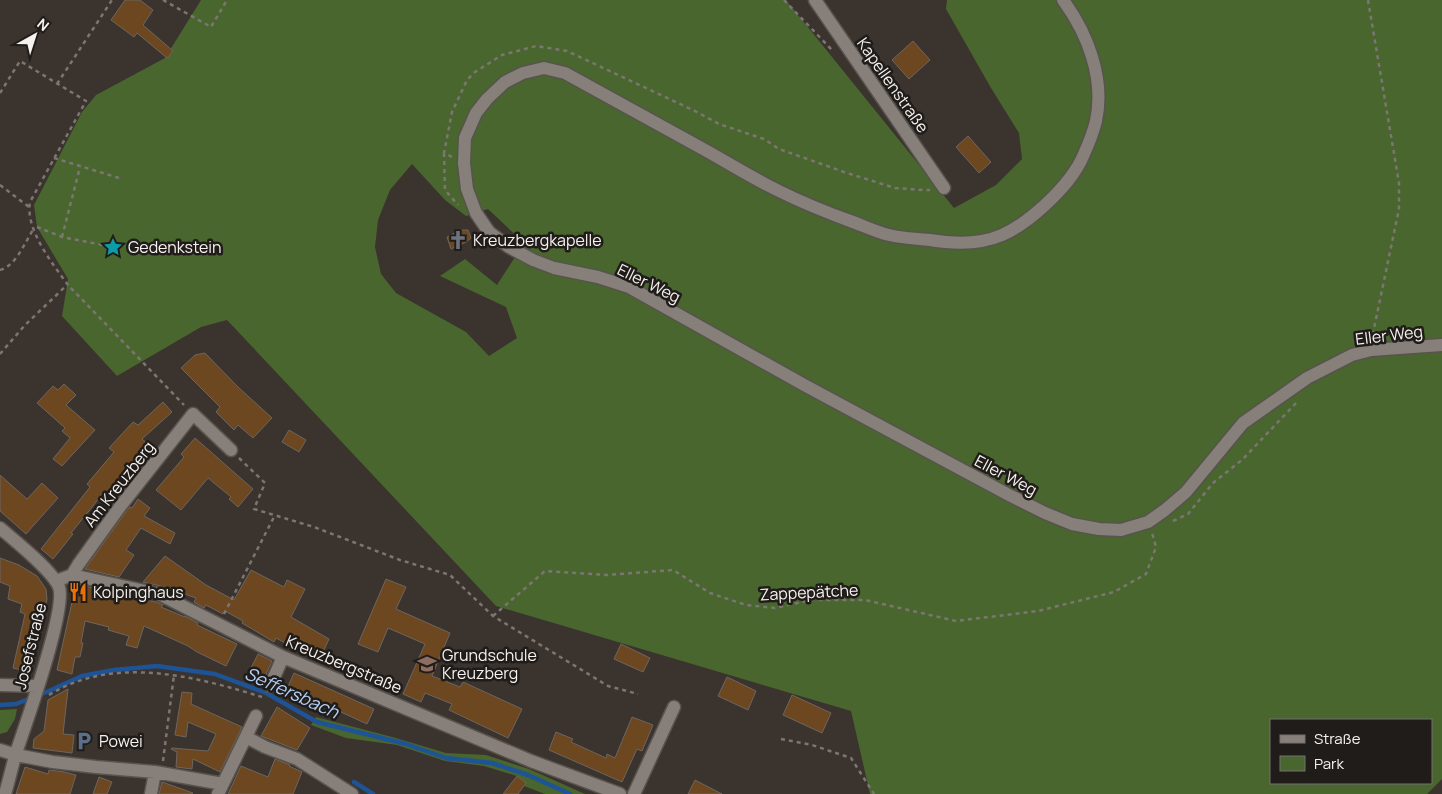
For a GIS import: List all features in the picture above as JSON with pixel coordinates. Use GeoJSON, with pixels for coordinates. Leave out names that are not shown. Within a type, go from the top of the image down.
{"type":"FeatureCollection","features":[{"type":"Feature","properties":{"kind":"street","name":"Kapellenstraße"},"geometry":{"type":"LineString","coordinates":[[815,0],[944,188]]}},
{"type":"Feature","properties":{"kind":"street","name":"Eller Weg"},"geometry":{"type":"LineString","coordinates":[[1063,0],[1085,36],[1093,58],[1097,79],[1098,103],[1096,122],[1086,149],[1071,178],[1054,197],[1020,225],[1002,235],[984,241],[966,243],[938,242],[887,235],[829,214],[778,190],[565,73],[544,68],[523,73],[505,82],[487,99],[476,113],[465,138],[464,163],[467,189],[476,213],[489,232],[509,247],[533,260],[554,268],[598,277],[629,287],[806,386],[992,486],[1045,513],[1072,524],[1098,529],[1121,530],[1148,522],[1165,510],[1186,492],[1243,423],[1307,378],[1352,356],[1372,350],[1442,345]]}},
{"type":"Feature","properties":{"kind":"street"},"geometry":{"type":"LineString","coordinates":[[193,414],[231,450]]}},
{"type":"Feature","properties":{"kind":"street","name":"Am Kreuzberg"},"geometry":{"type":"LineString","coordinates":[[72,575],[119,508],[193,414]]}},
{"type":"Feature","properties":{"kind":"street"},"geometry":{"type":"LineString","coordinates":[[0,528],[56,581],[72,575]]}},
{"type":"Feature","properties":{"kind":"street","name":"Kreuzbergstraße"},"geometry":{"type":"LineString","coordinates":[[72,575],[160,594],[283,657],[531,761],[620,794]]}},
{"type":"Feature","properties":{"kind":"street","name":"Josefstraße"},"geometry":{"type":"LineString","coordinates":[[5,794],[54,629],[60,591],[56,581]]}},
{"type":"Feature","properties":{"kind":"street"},"geometry":{"type":"LineString","coordinates":[[267,692],[283,657]]}},
{"type":"Feature","properties":{"kind":"street"},"geometry":{"type":"LineString","coordinates":[[0,685],[37,689]]}},
{"type":"Feature","properties":{"kind":"street"},"geometry":{"type":"LineString","coordinates":[[634,794],[674,707]]}},
{"type":"Feature","properties":{"kind":"street"},"geometry":{"type":"LineString","coordinates":[[0,750],[16,755],[96,768],[158,773],[221,789],[256,716]]}},
{"type":"Feature","properties":{"kind":"street"},"geometry":{"type":"LineString","coordinates":[[246,737],[265,747],[297,758],[352,794]]}},
{"type":"Feature","properties":{"kind":"street"},"geometry":{"type":"LineString","coordinates":[[151,794],[158,773]]}},
{"type":"Feature","properties":{"kind":"path"},"geometry":{"type":"LineString","coordinates":[[57,84],[112,0]]}},
{"type":"Feature","properties":{"kind":"path"},"geometry":{"type":"LineString","coordinates":[[163,0],[211,27],[227,0]]}},
{"type":"Feature","properties":{"kind":"path"},"geometry":{"type":"LineString","coordinates":[[1368,0],[1399,183],[1399,208],[1381,302],[1373,331],[1372,350]]}},
{"type":"Feature","properties":{"kind":"path"},"geometry":{"type":"LineString","coordinates":[[0,93],[20,61],[86,101],[30,202],[29,207],[33,230],[59,274],[68,285],[193,414]]}},
{"type":"Feature","properties":{"kind":"path"},"geometry":{"type":"LineString","coordinates":[[444,153],[445,190],[460,207],[476,213]]}},
{"type":"Feature","properties":{"kind":"path"},"geometry":{"type":"LineString","coordinates":[[54,158],[119,178]]}},
{"type":"Feature","properties":{"kind":"path"},"geometry":{"type":"LineString","coordinates":[[62,237],[80,167]]}},
{"type":"Feature","properties":{"kind":"path"},"geometry":{"type":"LineString","coordinates":[[0,185],[29,207]]}},
{"type":"Feature","properties":{"kind":"path"},"geometry":{"type":"LineString","coordinates":[[37,227],[62,237],[113,247]]}},
{"type":"Feature","properties":{"kind":"path"},"geometry":{"type":"LineString","coordinates":[[0,270],[4,269],[14,260],[33,230]]}},
{"type":"Feature","properties":{"kind":"path"},"geometry":{"type":"LineString","coordinates":[[0,354],[25,325],[68,285]]}},
{"type":"Feature","properties":{"kind":"path"},"geometry":{"type":"LineString","coordinates":[[1166,524],[1188,514],[1213,483],[1242,460],[1300,399],[1298,385]]}},
{"type":"Feature","properties":{"kind":"path"},"geometry":{"type":"LineString","coordinates":[[231,450],[265,483],[254,509],[314,527],[400,560],[450,576],[493,616],[608,686],[638,694]]}},
{"type":"Feature","properties":{"kind":"path"},"geometry":{"type":"LineString","coordinates":[[219,624],[275,515]]}},
{"type":"Feature","properties":{"kind":"path","name":"Zappepätche"},"geometry":{"type":"LineString","coordinates":[[493,616],[545,571],[607,575],[672,570],[710,593],[746,605],[775,608],[811,600],[865,600],[956,621],[1038,611],[1114,592],[1146,574],[1156,547],[1148,522]]}},
{"type":"Feature","properties":{"kind":"path"},"geometry":{"type":"LineString","coordinates":[[30,712],[51,694],[83,679],[116,673],[156,672],[267,692]]}},
{"type":"Feature","properties":{"kind":"path"},"geometry":{"type":"LineString","coordinates":[[158,773],[174,676]]}},
{"type":"Feature","properties":{"kind":"path"},"geometry":{"type":"LineString","coordinates":[[781,739],[812,745],[852,758],[874,794]]}},
{"type":"Feature","properties":{"kind":"green space"},"geometry":{"type":"Polygon","coordinates":[[[201,0],[786,0],[954,208],[996,185],[1022,159],[1019,133],[946,9],[947,0],[1442,0],[1442,779],[1427,794],[870,794],[851,711],[496,606],[227,320],[201,327],[117,376],[62,316],[68,279],[37,227],[34,205],[82,112],[96,95],[165,58],[201,0]],[[412,164],[390,190],[378,220],[375,247],[381,274],[396,293],[466,332],[489,356],[517,338],[506,307],[440,276],[465,259],[497,285],[524,243],[488,209],[466,216],[445,200],[412,164]]]}},
{"type":"Feature","properties":{"kind":"green space"},"geometry":{"type":"Polygon","coordinates":[[[17,709],[15,719],[7,732],[0,734],[0,710],[17,709]]]}},
{"type":"Feature","properties":{"kind":"green space"},"geometry":{"type":"Polygon","coordinates":[[[316,717],[446,753],[486,755],[529,769],[585,794],[545,794],[524,786],[526,783],[517,776],[484,766],[445,761],[397,745],[346,738],[311,725],[316,717]]]}},
{"type":"Feature","properties":{"kind":"building"},"geometry":{"type":"Polygon","coordinates":[[[125,0],[140,0],[153,10],[143,25],[173,51],[167,58],[137,33],[134,37],[111,20],[125,0]]]}},
{"type":"Feature","properties":{"kind":"building"},"geometry":{"type":"Polygon","coordinates":[[[913,41],[930,60],[909,79],[892,60],[913,41]]]}},
{"type":"Feature","properties":{"kind":"building"},"geometry":{"type":"Polygon","coordinates":[[[968,136],[991,162],[979,173],[956,147],[968,136]]]}},
{"type":"Feature","properties":{"kind":"building","name":"Kreuzbergkapelle"},"geometry":{"type":"Polygon","coordinates":[[[460,230],[468,230],[471,238],[451,249],[447,237],[460,230]]]}},
{"type":"Feature","properties":{"kind":"building"},"geometry":{"type":"Polygon","coordinates":[[[205,353],[272,418],[253,438],[238,425],[234,430],[216,412],[220,407],[181,368],[195,355],[205,353]]]}},
{"type":"Feature","properties":{"kind":"building"},"geometry":{"type":"Polygon","coordinates":[[[64,384],[76,395],[66,405],[95,430],[62,466],[53,459],[70,438],[62,431],[65,428],[37,403],[53,386],[58,390],[64,384]]]}},
{"type":"Feature","properties":{"kind":"building"},"geometry":{"type":"Polygon","coordinates":[[[163,402],[172,412],[142,439],[149,445],[106,495],[103,492],[53,559],[41,549],[90,487],[87,484],[114,452],[109,448],[133,422],[138,425],[163,402]]]}},
{"type":"Feature","properties":{"kind":"building"},"geometry":{"type":"Polygon","coordinates":[[[289,430],[306,440],[299,452],[282,442],[289,430]]]}},
{"type":"Feature","properties":{"kind":"building"},"geometry":{"type":"Polygon","coordinates":[[[195,438],[253,489],[238,507],[229,499],[231,497],[208,478],[181,510],[156,490],[184,457],[181,454],[195,438]]]}},
{"type":"Feature","properties":{"kind":"building"},"geometry":{"type":"Polygon","coordinates":[[[0,475],[27,499],[42,483],[58,498],[26,534],[0,511],[0,475]]]}},
{"type":"Feature","properties":{"kind":"building"},"geometry":{"type":"Polygon","coordinates":[[[138,499],[150,508],[144,516],[175,533],[170,544],[141,528],[126,550],[134,555],[119,577],[85,569],[125,513],[130,507],[132,508],[138,499]]]}},
{"type":"Feature","properties":{"kind":"building"},"geometry":{"type":"Polygon","coordinates":[[[165,556],[206,585],[234,600],[251,570],[284,587],[287,580],[305,589],[291,617],[329,639],[319,661],[276,638],[274,642],[225,611],[223,614],[206,605],[204,608],[194,602],[196,598],[143,582],[165,556]]]}},
{"type":"Feature","properties":{"kind":"building"},"geometry":{"type":"Polygon","coordinates":[[[0,558],[19,565],[37,576],[46,589],[47,599],[31,672],[13,668],[25,614],[20,612],[22,604],[8,599],[10,586],[0,582],[0,558]]]}},
{"type":"Feature","properties":{"kind":"building","name":"Grundschule Kreuzberg"},"geometry":{"type":"Polygon","coordinates":[[[386,579],[406,587],[396,609],[450,633],[432,676],[460,687],[463,682],[522,709],[508,738],[449,710],[452,704],[425,693],[421,702],[403,694],[425,644],[388,628],[378,652],[358,644],[386,579]]]}},
{"type":"Feature","properties":{"kind":"building"},"geometry":{"type":"Polygon","coordinates":[[[76,584],[156,602],[163,605],[161,607],[185,616],[198,623],[197,625],[237,644],[226,666],[144,626],[137,648],[126,645],[129,636],[108,630],[109,627],[85,621],[80,657],[75,657],[72,674],[57,670],[76,584]]]}},
{"type":"Feature","properties":{"kind":"building"},"geometry":{"type":"Polygon","coordinates":[[[621,644],[650,658],[643,672],[614,659],[621,644]]]}},
{"type":"Feature","properties":{"kind":"building"},"geometry":{"type":"Polygon","coordinates":[[[258,654],[272,661],[263,681],[248,674],[258,654]]]}},
{"type":"Feature","properties":{"kind":"building"},"geometry":{"type":"Polygon","coordinates":[[[294,673],[374,709],[367,724],[317,701],[315,704],[286,691],[294,673]]]}},
{"type":"Feature","properties":{"kind":"building"},"geometry":{"type":"Polygon","coordinates":[[[727,677],[756,691],[748,710],[718,696],[727,677]]]}},
{"type":"Feature","properties":{"kind":"building"},"geometry":{"type":"Polygon","coordinates":[[[68,689],[63,734],[74,735],[72,753],[33,748],[34,739],[44,731],[48,700],[68,689]]]}},
{"type":"Feature","properties":{"kind":"building"},"geometry":{"type":"Polygon","coordinates":[[[182,692],[192,693],[191,704],[242,727],[220,772],[193,759],[192,769],[176,767],[177,752],[172,748],[208,751],[216,734],[188,722],[186,737],[175,735],[182,692]]]}},
{"type":"Feature","properties":{"kind":"building"},"geometry":{"type":"Polygon","coordinates":[[[792,695],[831,713],[822,733],[783,715],[792,695]]]}},
{"type":"Feature","properties":{"kind":"building"},"geometry":{"type":"Polygon","coordinates":[[[277,707],[310,728],[297,750],[261,736],[277,707]]]}},
{"type":"Feature","properties":{"kind":"building"},"geometry":{"type":"Polygon","coordinates":[[[632,717],[653,725],[642,751],[637,749],[622,782],[549,750],[556,732],[573,739],[571,742],[606,758],[607,754],[615,758],[632,717]]]}},
{"type":"Feature","properties":{"kind":"building"},"geometry":{"type":"Polygon","coordinates":[[[275,759],[302,772],[293,794],[228,794],[241,766],[268,777],[275,759]]]}},
{"type":"Feature","properties":{"kind":"building"},"geometry":{"type":"Polygon","coordinates":[[[25,767],[48,774],[49,770],[76,775],[70,794],[16,794],[25,767]]]}},
{"type":"Feature","properties":{"kind":"building"},"geometry":{"type":"Polygon","coordinates":[[[517,776],[526,783],[518,794],[503,794],[517,776]]]}},
{"type":"Feature","properties":{"kind":"building"},"geometry":{"type":"Polygon","coordinates":[[[99,777],[112,782],[107,794],[93,794],[99,777]]]}},
{"type":"Feature","properties":{"kind":"building"},"geometry":{"type":"Polygon","coordinates":[[[695,780],[722,794],[688,794],[695,780]]]}},
{"type":"Feature","properties":{"kind":"building"},"geometry":{"type":"Polygon","coordinates":[[[162,782],[193,793],[159,794],[162,782]]]}},
{"type":"Feature","properties":{"kind":"waterway","name":"Seffersbach"},"geometry":{"type":"LineString","coordinates":[[0,705],[16,704],[82,676],[114,670],[157,666],[215,674],[266,693],[317,722],[406,744],[446,758],[492,763],[528,775],[570,794]]}},
{"type":"Feature","properties":{"kind":"waterway"},"geometry":{"type":"LineString","coordinates":[[354,782],[373,794]]}},
{"type":"Feature","properties":{"kind":"place","name":"Kreuzbergkapelle"},"geometry":{"type":"Point","coordinates":[458,240]}},
{"type":"Feature","properties":{"kind":"place","name":"Gedenkstein"},"geometry":{"type":"Point","coordinates":[113,247]}},
{"type":"Feature","properties":{"kind":"place","name":"Kolpinghaus"},"geometry":{"type":"Point","coordinates":[78,592]}},
{"type":"Feature","properties":{"kind":"place","name":"Grundschule Kreuzberg"},"geometry":{"type":"Point","coordinates":[427,664]}},
{"type":"Feature","properties":{"kind":"place","name":"Powei"},"geometry":{"type":"Point","coordinates":[84,741]}}]}
